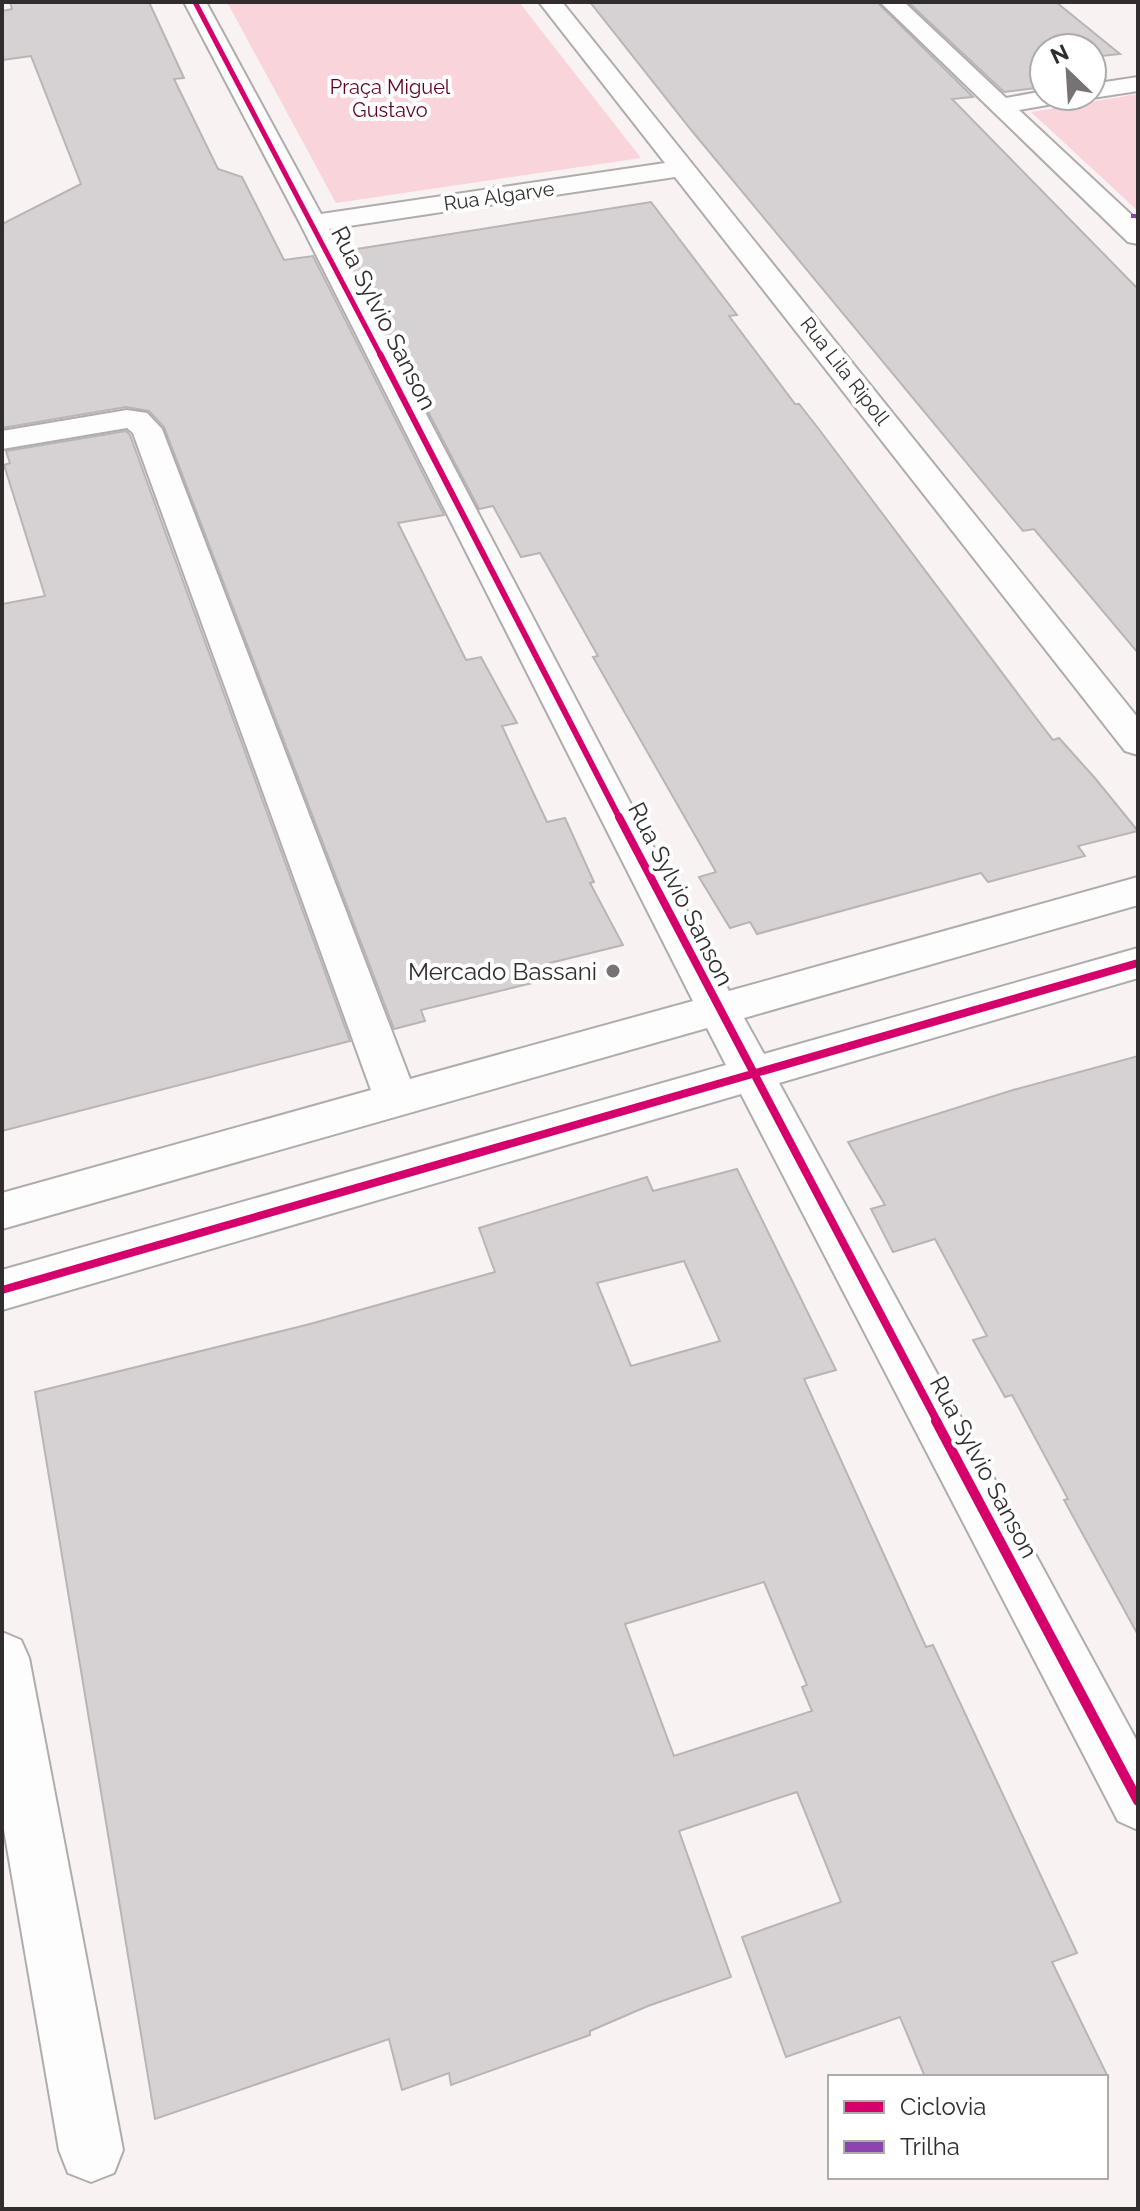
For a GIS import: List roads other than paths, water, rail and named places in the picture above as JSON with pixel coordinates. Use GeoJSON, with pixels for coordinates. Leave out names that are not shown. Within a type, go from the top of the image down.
{"type":"FeatureCollection","features":[{"type":"Feature","properties":{"kind":"street","name":"Rua Sylvio Sanson"},"geometry":{"type":"LineString","coordinates":[[195,2],[313,223],[718,1009],[1138,1801]]}},
{"type":"Feature","properties":{"kind":"street","name":"Rua Lila Ripoll"},"geometry":{"type":"LineString","coordinates":[[550,2],[685,168],[1138,743]]}},
{"type":"Feature","properties":{"kind":"street"},"geometry":{"type":"LineString","coordinates":[[891,2],[1138,236]]}},
{"type":"Feature","properties":{"kind":"street"},"geometry":{"type":"LineString","coordinates":[[1108,89],[1138,84]]}},
{"type":"Feature","properties":{"kind":"street"},"geometry":{"type":"LineString","coordinates":[[1000,106],[1028,101]]}},
{"type":"Feature","properties":{"kind":"street","name":"Rua Algarve"},"geometry":{"type":"LineString","coordinates":[[313,223],[685,168]]}},
{"type":"Feature","properties":{"kind":"street"},"geometry":{"type":"LineString","coordinates":[[2,440],[127,419],[136,420],[147,429],[396,1100]]}},
{"type":"Feature","properties":{"kind":"street"},"geometry":{"type":"LineString","coordinates":[[2,1211],[1138,891]]}},
{"type":"Feature","properties":{"kind":"street"},"geometry":{"type":"LineString","coordinates":[[2,1290],[1138,963]]}},
{"type":"Feature","properties":{"kind":"street"},"geometry":{"type":"LineString","coordinates":[[2,1658],[91,2150]]}},
{"type":"Feature","properties":{"kind":"place","name":"Mercado Bassani"},"geometry":{"type":"Point","coordinates":[613,971]}},
{"type":"Feature","properties":{"kind":"park label","name":"Praça Miguel Gustavo"},"geometry":{"type":"Point","coordinates":[390,98]}}]}
